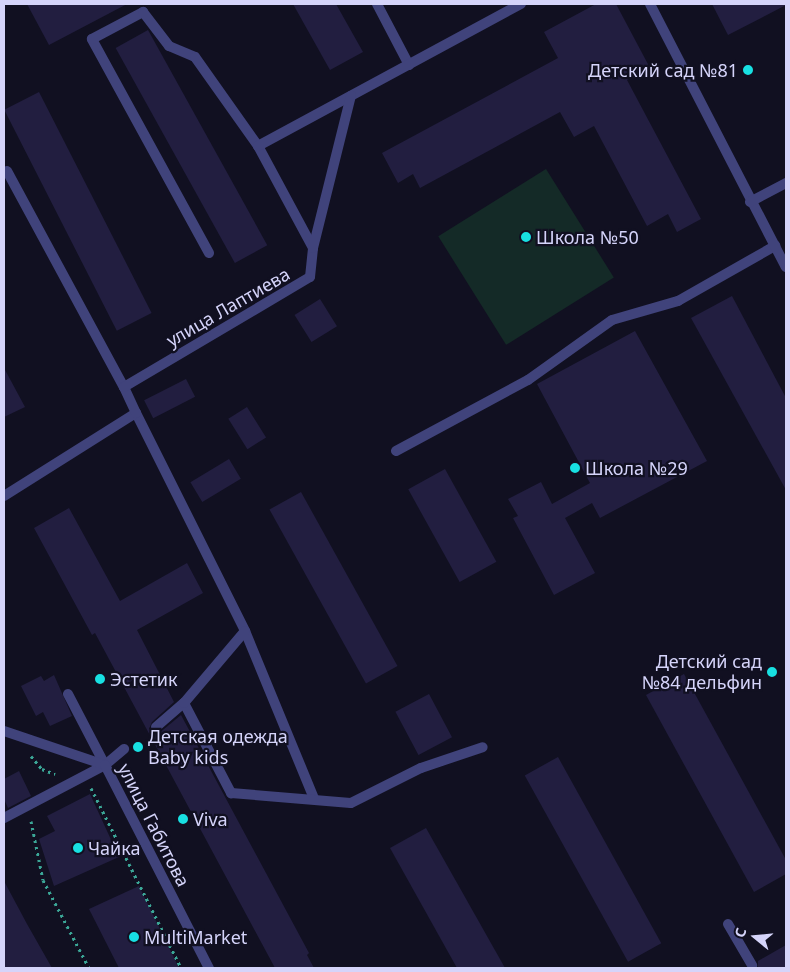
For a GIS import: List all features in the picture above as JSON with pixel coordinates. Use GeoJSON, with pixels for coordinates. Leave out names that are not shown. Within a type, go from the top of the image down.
{"type":"FeatureCollection","features":[{"type":"Feature","properties":{"kind":"street"},"geometry":{"type":"LineString","coordinates":[[377,4],[409,65]]}},
{"type":"Feature","properties":{"kind":"street"},"geometry":{"type":"LineString","coordinates":[[258,146],[521,4]]}},
{"type":"Feature","properties":{"kind":"street"},"geometry":{"type":"LineString","coordinates":[[650,4],[750,202],[786,267]]}},
{"type":"Feature","properties":{"kind":"street"},"geometry":{"type":"LineString","coordinates":[[209,254],[92,39],[140,8],[169,46],[195,57],[258,146],[313,248]]}},
{"type":"Feature","properties":{"kind":"street","name":"улица Лаптиева"},"geometry":{"type":"LineString","coordinates":[[124,387],[310,277],[313,248],[351,96]]}},
{"type":"Feature","properties":{"kind":"street"},"geometry":{"type":"LineString","coordinates":[[7,171],[124,387],[245,631],[314,798]]}},
{"type":"Feature","properties":{"kind":"street"},"geometry":{"type":"LineString","coordinates":[[750,202],[786,182]]}},
{"type":"Feature","properties":{"kind":"street"},"geometry":{"type":"LineString","coordinates":[[396,451],[528,380],[612,320],[678,301],[775,246]]}},
{"type":"Feature","properties":{"kind":"street"},"geometry":{"type":"LineString","coordinates":[[4,496],[136,413]]}},
{"type":"Feature","properties":{"kind":"street"},"geometry":{"type":"LineString","coordinates":[[156,727],[184,703],[245,631]]}},
{"type":"Feature","properties":{"kind":"street"},"geometry":{"type":"LineString","coordinates":[[68,694],[104,765]]}},
{"type":"Feature","properties":{"kind":"street"},"geometry":{"type":"LineString","coordinates":[[184,703],[231,793],[314,798],[351,804],[421,768],[483,746]]}},
{"type":"Feature","properties":{"kind":"street","name":"улица Габитова"},"geometry":{"type":"LineString","coordinates":[[4,731],[104,765],[209,968]]}},
{"type":"Feature","properties":{"kind":"street"},"geometry":{"type":"LineString","coordinates":[[4,818],[104,765],[124,749]]}},
{"type":"Feature","properties":{"kind":"street"},"geometry":{"type":"LineString","coordinates":[[728,924],[752,965]]}},
{"type":"Feature","properties":{"kind":"path"},"geometry":{"type":"LineString","coordinates":[[28,754],[42,769],[91,787],[181,968]]}},
{"type":"Feature","properties":{"kind":"path"},"geometry":{"type":"LineString","coordinates":[[28,806],[43,880],[89,968]]}},
{"type":"Feature","properties":{"kind":"green space"},"geometry":{"type":"Polygon","coordinates":[[[546,169],[614,278],[506,345],[438,236],[546,169]]]}},
{"type":"Feature","properties":{"kind":"building"},"geometry":{"type":"Polygon","coordinates":[[[27,4],[127,4],[49,45],[27,4]]]}},
{"type":"Feature","properties":{"kind":"building"},"geometry":{"type":"Polygon","coordinates":[[[293,4],[336,4],[363,52],[330,70],[293,4]]]}},
{"type":"Feature","properties":{"kind":"building"},"geometry":{"type":"Polygon","coordinates":[[[596,4],[616,4],[650,68],[627,80],[701,219],[677,232],[668,214],[647,226],[594,126],[574,137],[560,112],[420,188],[413,174],[398,183],[382,153],[558,58],[544,32],[596,4]]]}},
{"type":"Feature","properties":{"kind":"building"},"geometry":{"type":"Polygon","coordinates":[[[712,4],[786,4],[786,5],[728,35],[712,4]]]}},
{"type":"Feature","properties":{"kind":"building"},"geometry":{"type":"Polygon","coordinates":[[[148,30],[267,245],[235,263],[116,48],[148,30]]]}},
{"type":"Feature","properties":{"kind":"building"},"geometry":{"type":"Polygon","coordinates":[[[39,92],[152,313],[117,331],[4,110],[39,92]]]}},
{"type":"Feature","properties":{"kind":"building"},"geometry":{"type":"Polygon","coordinates":[[[732,296],[786,398],[786,490],[691,318],[732,296]]]}},
{"type":"Feature","properties":{"kind":"building"},"geometry":{"type":"Polygon","coordinates":[[[320,299],[337,326],[312,342],[295,315],[320,299]]]}},
{"type":"Feature","properties":{"kind":"building"},"geometry":{"type":"Polygon","coordinates":[[[635,331],[707,461],[600,518],[592,503],[565,518],[595,573],[554,595],[513,518],[518,516],[508,499],[541,482],[552,504],[590,483],[537,384],[635,331]]]}},
{"type":"Feature","properties":{"kind":"building"},"geometry":{"type":"Polygon","coordinates":[[[4,368],[25,407],[4,417],[4,368]]]}},
{"type":"Feature","properties":{"kind":"building"},"geometry":{"type":"Polygon","coordinates":[[[186,379],[195,397],[153,418],[144,400],[186,379]]]}},
{"type":"Feature","properties":{"kind":"building"},"geometry":{"type":"Polygon","coordinates":[[[247,407],[266,438],[247,449],[228,419],[247,407]]]}},
{"type":"Feature","properties":{"kind":"building"},"geometry":{"type":"Polygon","coordinates":[[[229,459],[241,479],[202,502],[190,482],[229,459]]]}},
{"type":"Feature","properties":{"kind":"building"},"geometry":{"type":"Polygon","coordinates":[[[445,469],[496,562],[460,582],[408,489],[445,469]]]}},
{"type":"Feature","properties":{"kind":"building"},"geometry":{"type":"Polygon","coordinates":[[[301,492],[397,666],[366,684],[270,509],[301,492]]]}},
{"type":"Feature","properties":{"kind":"building"},"geometry":{"type":"Polygon","coordinates":[[[69,508],[120,601],[187,563],[203,593],[137,630],[174,702],[152,722],[149,729],[158,734],[181,715],[309,953],[307,955],[314,968],[275,968],[95,633],[92,635],[34,528],[69,508]]]}},
{"type":"Feature","properties":{"kind":"building"},"geometry":{"type":"Polygon","coordinates":[[[684,674],[786,860],[786,874],[754,892],[646,695],[684,674]]]}},
{"type":"Feature","properties":{"kind":"building"},"geometry":{"type":"Polygon","coordinates":[[[54,675],[72,716],[50,726],[43,712],[36,716],[21,686],[41,676],[44,681],[54,675]]]}},
{"type":"Feature","properties":{"kind":"building"},"geometry":{"type":"Polygon","coordinates":[[[429,694],[452,737],[418,755],[395,712],[429,694]]]}},
{"type":"Feature","properties":{"kind":"building"},"geometry":{"type":"Polygon","coordinates":[[[558,757],[661,943],[628,962],[525,775],[558,757]]]}},
{"type":"Feature","properties":{"kind":"building"},"geometry":{"type":"Polygon","coordinates":[[[19,771],[31,796],[8,808],[4,799],[4,779],[19,771]]]}},
{"type":"Feature","properties":{"kind":"building","name":"Чайка"},"geometry":{"type":"Polygon","coordinates":[[[90,794],[119,857],[54,886],[39,839],[55,831],[47,816],[90,794]]]}},
{"type":"Feature","properties":{"kind":"building"},"geometry":{"type":"Polygon","coordinates":[[[426,828],[505,968],[457,968],[390,848],[426,828]]]}},
{"type":"Feature","properties":{"kind":"building"},"geometry":{"type":"Polygon","coordinates":[[[4,881],[27,924],[52,968],[4,968],[4,881]]]}},
{"type":"Feature","properties":{"kind":"building","name":"MultiMarket"},"geometry":{"type":"Polygon","coordinates":[[[139,886],[179,968],[119,968],[89,909],[139,886]]]}},
{"type":"Feature","properties":{"kind":"building"},"geometry":{"type":"Polygon","coordinates":[[[786,945],[786,968],[758,968],[758,961],[786,945]]]}},
{"type":"Feature","properties":{"kind":"place","name":"Детский сад №81"},"geometry":{"type":"Point","coordinates":[748,70]}},
{"type":"Feature","properties":{"kind":"place","name":"Школа №50"},"geometry":{"type":"Point","coordinates":[526,237]}},
{"type":"Feature","properties":{"kind":"place","name":"Школа №29"},"geometry":{"type":"Point","coordinates":[575,468]}},
{"type":"Feature","properties":{"kind":"place","name":"Детский сад №84 дельфин"},"geometry":{"type":"Point","coordinates":[772,672]}},
{"type":"Feature","properties":{"kind":"place","name":"Эстетик"},"geometry":{"type":"Point","coordinates":[100,679]}},
{"type":"Feature","properties":{"kind":"place","name":"Детская одежда Baby kids"},"geometry":{"type":"Point","coordinates":[138,747]}},
{"type":"Feature","properties":{"kind":"place","name":"Viva"},"geometry":{"type":"Point","coordinates":[183,819]}},
{"type":"Feature","properties":{"kind":"place","name":"Чайка"},"geometry":{"type":"Point","coordinates":[78,848]}},
{"type":"Feature","properties":{"kind":"place","name":"MultiMarket"},"geometry":{"type":"Point","coordinates":[134,937]}}]}
